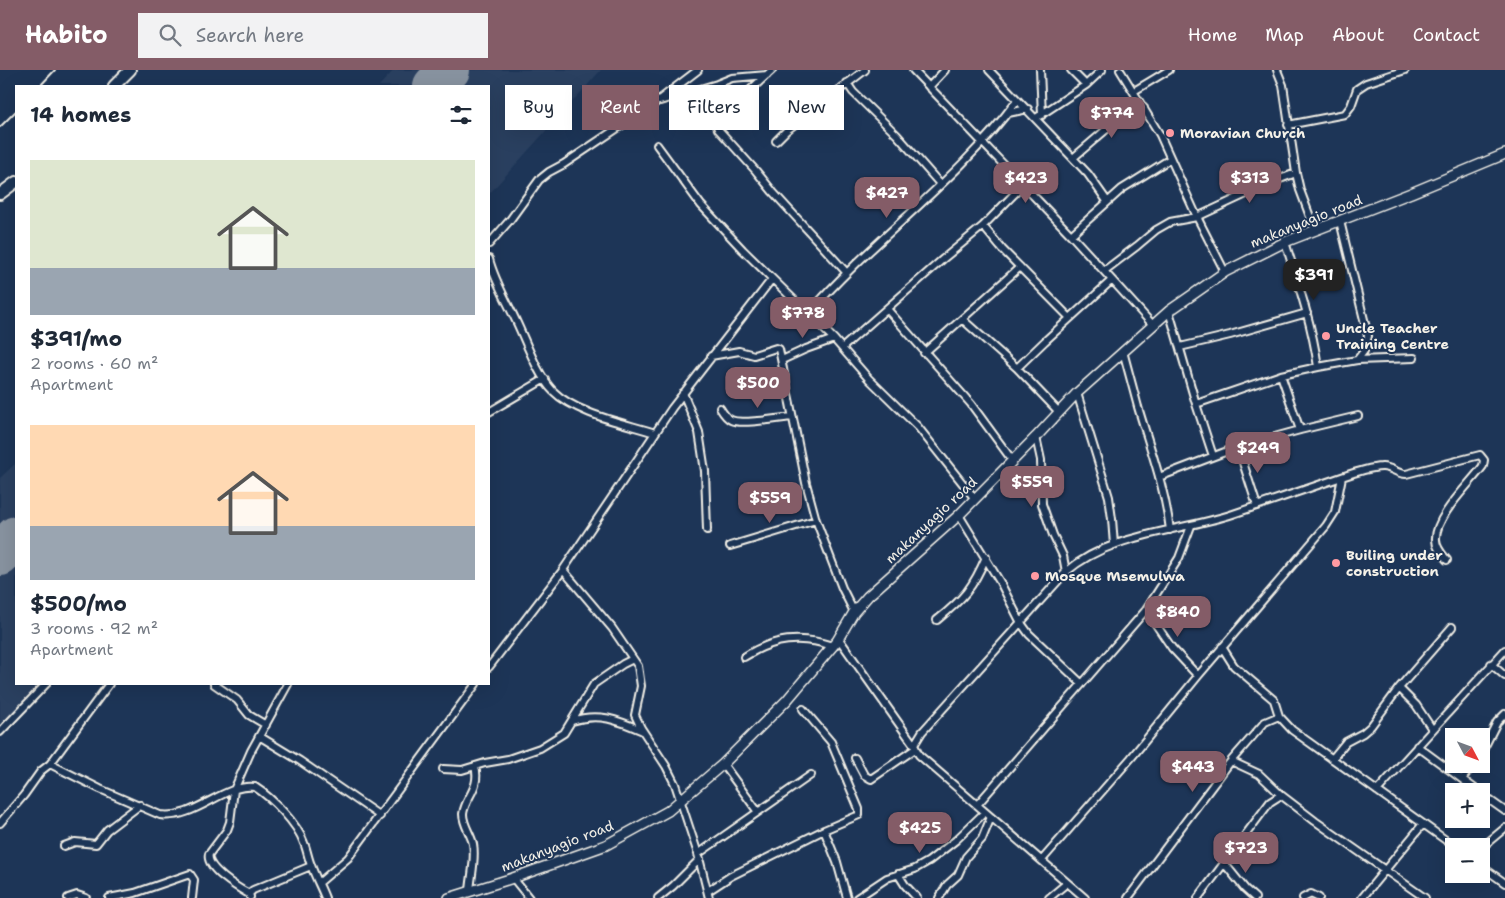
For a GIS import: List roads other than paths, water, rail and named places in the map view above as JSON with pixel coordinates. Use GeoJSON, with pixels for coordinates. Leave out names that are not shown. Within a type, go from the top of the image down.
{"type":"FeatureCollection","features":[{"type":"Feature","properties":{"kind":"main road"},"geometry":{"type":"LineString","coordinates":[[115,85],[130,70]]}},
{"type":"Feature","properties":{"kind":"main road"},"geometry":{"type":"LineString","coordinates":[[0,194],[15,183]]}},
{"type":"Feature","properties":{"kind":"street"},"geometry":{"type":"LineString","coordinates":[[659,101],[698,70]]}},
{"type":"Feature","properties":{"kind":"street"},"geometry":{"type":"LineString","coordinates":[[776,141],[787,130],[865,70]]}},
{"type":"Feature","properties":{"kind":"street"},"geometry":{"type":"LineString","coordinates":[[913,70],[983,142],[1022,186],[1071,235],[1153,325]]}},
{"type":"Feature","properties":{"kind":"street"},"geometry":{"type":"LineString","coordinates":[[929,87],[945,70]]}},
{"type":"Feature","properties":{"kind":"street"},"geometry":{"type":"LineString","coordinates":[[989,70],[1017,100],[1039,116],[1072,158],[1088,174],[1107,201]]}},
{"type":"Feature","properties":{"kind":"street"},"geometry":{"type":"LineString","coordinates":[[1039,116],[1040,70]]}},
{"type":"Feature","properties":{"kind":"street"},"geometry":{"type":"LineString","coordinates":[[1071,70],[1086,85]]}},
{"type":"Feature","properties":{"kind":"street"},"geometry":{"type":"LineString","coordinates":[[1039,116],[1086,85],[1102,70]]}},
{"type":"Feature","properties":{"kind":"street"},"geometry":{"type":"LineString","coordinates":[[1120,70],[1160,135],[1197,217],[1225,272]]}},
{"type":"Feature","properties":{"kind":"street"},"geometry":{"type":"LineString","coordinates":[[1134,91],[1169,70]]}},
{"type":"Feature","properties":{"kind":"street"},"geometry":{"type":"LineString","coordinates":[[1277,70],[1283,85],[1300,190],[1315,230]]}},
{"type":"Feature","properties":{"kind":"street"},"geometry":{"type":"LineString","coordinates":[[1288,125],[1345,114],[1351,106],[1357,88],[1366,83],[1405,70]]}},
{"type":"Feature","properties":{"kind":"street"},"geometry":{"type":"LineString","coordinates":[[659,102],[732,78],[770,72]]}},
{"type":"Feature","properties":{"kind":"street"},"geometry":{"type":"LineString","coordinates":[[770,72],[719,119],[716,124],[718,129],[756,171],[772,192],[846,272]]}},
{"type":"Feature","properties":{"kind":"street"},"geometry":{"type":"LineString","coordinates":[[847,83],[853,92],[891,129],[940,184]]}},
{"type":"Feature","properties":{"kind":"street"},"geometry":{"type":"LineString","coordinates":[[809,313],[846,272],[983,142],[1017,100]]}},
{"type":"Feature","properties":{"kind":"street"},"geometry":{"type":"LineString","coordinates":[[1072,158],[1108,128],[1144,108]]}},
{"type":"Feature","properties":{"kind":"street"},"geometry":{"type":"LineString","coordinates":[[1008,113],[1028,109]]}},
{"type":"Feature","properties":{"kind":"street"},"geometry":{"type":"LineString","coordinates":[[490,243],[510,220],[539,180],[615,130]]}},
{"type":"Feature","properties":{"kind":"street"},"geometry":{"type":"LineString","coordinates":[[657,145],[702,205],[738,245],[834,339],[868,379],[918,427],[975,499]]}},
{"type":"Feature","properties":{"kind":"street","name":"makanyagio road"},"geometry":{"type":"LineString","coordinates":[[449,898],[513,878],[606,845],[668,811],[723,764],[787,700],[836,643],[854,612],[868,596],[959,515],[1077,393],[1169,311],[1225,272],[1285,242],[1505,154]]}},
{"type":"Feature","properties":{"kind":"street"},"geometry":{"type":"LineString","coordinates":[[1071,235],[1107,201],[1135,180],[1170,159]]}},
{"type":"Feature","properties":{"kind":"street"},"geometry":{"type":"LineString","coordinates":[[1104,271],[1156,230],[1170,222],[1197,217],[1272,182],[1296,173]]}},
{"type":"Feature","properties":{"kind":"street"},"geometry":{"type":"LineString","coordinates":[[842,348],[982,226],[1022,186]]}},
{"type":"Feature","properties":{"kind":"street"},"geometry":{"type":"LineString","coordinates":[[1340,221],[1368,336],[1364,351],[1356,360]]}},
{"type":"Feature","properties":{"kind":"street"},"geometry":{"type":"LineString","coordinates":[[982,226],[1070,318]]}},
{"type":"Feature","properties":{"kind":"street"},"geometry":{"type":"LineString","coordinates":[[1285,242],[1307,313],[1318,367]]}},
{"type":"Feature","properties":{"kind":"street"},"geometry":{"type":"LineString","coordinates":[[490,262],[498,286],[511,309],[528,349],[551,390],[582,411],[655,433]]}},
{"type":"Feature","properties":{"kind":"street"},"geometry":{"type":"LineString","coordinates":[[924,353],[1020,267]]}},
{"type":"Feature","properties":{"kind":"street"},"geometry":{"type":"LineString","coordinates":[[492,657],[563,570],[683,393],[772,279]]}},
{"type":"Feature","properties":{"kind":"street"},"geometry":{"type":"LineString","coordinates":[[1017,368],[1112,280]]}},
{"type":"Feature","properties":{"kind":"street"},"geometry":{"type":"LineString","coordinates":[[887,309],[971,404],[1012,460]]}},
{"type":"Feature","properties":{"kind":"street"},"geometry":{"type":"LineString","coordinates":[[1169,311],[1213,456]]}},
{"type":"Feature","properties":{"kind":"street"},"geometry":{"type":"LineString","coordinates":[[1180,347],[1307,313]]}},
{"type":"Feature","properties":{"kind":"street"},"geometry":{"type":"LineString","coordinates":[[962,319],[1017,368],[1059,412]]}},
{"type":"Feature","properties":{"kind":"street"},"geometry":{"type":"LineString","coordinates":[[782,360],[834,339]]}},
{"type":"Feature","properties":{"kind":"street"},"geometry":{"type":"LineString","coordinates":[[711,356],[739,352],[754,355],[776,348],[779,350],[806,483],[816,520],[842,588],[854,612]]}},
{"type":"Feature","properties":{"kind":"street"},"geometry":{"type":"LineString","coordinates":[[1124,351],[1166,503],[1170,530]]}},
{"type":"Feature","properties":{"kind":"street"},"geometry":{"type":"LineString","coordinates":[[1196,404],[1281,375],[1318,367],[1356,360],[1414,358]]}},
{"type":"Feature","properties":{"kind":"street"},"geometry":{"type":"LineString","coordinates":[[1281,375],[1300,430]]}},
{"type":"Feature","properties":{"kind":"street"},"geometry":{"type":"LineString","coordinates":[[490,411],[545,379]]}},
{"type":"Feature","properties":{"kind":"street"},"geometry":{"type":"LineString","coordinates":[[683,393],[699,432],[705,472],[707,530]]}},
{"type":"Feature","properties":{"kind":"street"},"geometry":{"type":"LineString","coordinates":[[1077,393],[1108,497],[1114,545]]}},
{"type":"Feature","properties":{"kind":"street"},"geometry":{"type":"LineString","coordinates":[[720,408],[726,416],[737,422],[792,417]]}},
{"type":"Feature","properties":{"kind":"street"},"geometry":{"type":"LineString","coordinates":[[1159,477],[1238,447],[1358,416]]}},
{"type":"Feature","properties":{"kind":"street"},"geometry":{"type":"LineString","coordinates":[[1036,437],[1041,460],[1042,504],[1063,556],[1066,572]]}},
{"type":"Feature","properties":{"kind":"street"},"geometry":{"type":"LineString","coordinates":[[1238,447],[1257,506]]}},
{"type":"Feature","properties":{"kind":"street"},"geometry":{"type":"LineString","coordinates":[[855,758],[864,775],[871,779],[914,747],[922,732],[1066,572],[1082,560],[1114,545],[1191,526],[1342,477],[1380,467],[1406,474],[1477,455],[1482,457],[1485,463],[1484,466],[1456,498],[1437,530],[1435,541],[1447,560]]}},
{"type":"Feature","properties":{"kind":"street"},"geometry":{"type":"LineString","coordinates":[[1042,860],[1131,758],[1222,647],[1326,526],[1335,512],[1342,477]]}},
{"type":"Feature","properties":{"kind":"street"},"geometry":{"type":"LineString","coordinates":[[959,515],[970,536],[986,557],[1021,623],[1082,684]]}},
{"type":"Feature","properties":{"kind":"street"},"geometry":{"type":"LineString","coordinates":[[730,546],[816,520]]}},
{"type":"Feature","properties":{"kind":"street"},"geometry":{"type":"LineString","coordinates":[[977,805],[1146,610],[1179,558],[1191,526]]}},
{"type":"Feature","properties":{"kind":"street"},"geometry":{"type":"LineString","coordinates":[[937,620],[966,594],[986,557]]}},
{"type":"Feature","properties":{"kind":"street"},"geometry":{"type":"LineString","coordinates":[[563,570],[612,628],[638,666],[642,686],[635,715],[666,766],[680,800],[699,856],[709,895],[731,876],[860,814],[831,742],[803,709]]}},
{"type":"Feature","properties":{"kind":"street"},"geometry":{"type":"LineString","coordinates":[[1146,610],[1172,648],[1198,676]]}},
{"type":"Feature","properties":{"kind":"street"},"geometry":{"type":"LineString","coordinates":[[1332,759],[1346,742],[1363,733],[1371,726],[1399,688],[1452,627]]}},
{"type":"Feature","properties":{"kind":"street"},"geometry":{"type":"LineString","coordinates":[[744,657],[756,650],[792,639],[836,643],[919,755],[1085,898]]}},
{"type":"Feature","properties":{"kind":"street"},"geometry":{"type":"LineString","coordinates":[[1222,647],[1234,666],[1274,700],[1279,716],[1292,730],[1445,840]]}},
{"type":"Feature","properties":{"kind":"street"},"geometry":{"type":"LineString","coordinates":[[1377,791],[1505,650]]}},
{"type":"Feature","properties":{"kind":"street"},"geometry":{"type":"LineString","coordinates":[[443,769],[462,770],[508,759],[540,748],[564,733],[594,684],[633,659]]}},
{"type":"Feature","properties":{"kind":"street"},"geometry":{"type":"LineString","coordinates":[[1491,664],[1505,676]]}},
{"type":"Feature","properties":{"kind":"street"},"geometry":{"type":"LineString","coordinates":[[0,732],[45,685]]}},
{"type":"Feature","properties":{"kind":"street"},"geometry":{"type":"LineString","coordinates":[[0,823],[24,795],[41,771],[50,764],[108,685]]}},
{"type":"Feature","properties":{"kind":"street"},"geometry":{"type":"LineString","coordinates":[[215,685],[237,700],[250,715],[266,724]]}},
{"type":"Feature","properties":{"kind":"street"},"geometry":{"type":"LineString","coordinates":[[287,685],[259,736],[234,790],[230,822],[208,858],[209,863],[216,870],[250,896],[253,890],[311,866]]}},
{"type":"Feature","properties":{"kind":"street"},"geometry":{"type":"LineString","coordinates":[[320,882],[348,858],[475,685]]}},
{"type":"Feature","properties":{"kind":"street"},"geometry":{"type":"LineString","coordinates":[[1399,688],[1416,705],[1432,729]]}},
{"type":"Feature","properties":{"kind":"street"},"geometry":{"type":"LineString","coordinates":[[1490,736],[1497,722],[1505,714]]}},
{"type":"Feature","properties":{"kind":"street"},"geometry":{"type":"LineString","coordinates":[[572,721],[593,716],[622,722],[643,731]]}},
{"type":"Feature","properties":{"kind":"street"},"geometry":{"type":"LineString","coordinates":[[1128,898],[1231,761],[1265,722],[1279,716]]}},
{"type":"Feature","properties":{"kind":"street"},"geometry":{"type":"LineString","coordinates":[[259,736],[300,761],[380,816]]}},
{"type":"Feature","properties":{"kind":"street"},"geometry":{"type":"LineString","coordinates":[[1417,746],[1467,783]]}},
{"type":"Feature","properties":{"kind":"street"},"geometry":{"type":"LineString","coordinates":[[1231,761],[1259,774],[1281,795],[1425,898]]}},
{"type":"Feature","properties":{"kind":"street"},"geometry":{"type":"LineString","coordinates":[[50,764],[100,789],[160,815],[181,815],[234,790],[249,787],[255,788],[283,812],[300,833],[311,866],[320,882],[325,898]]}},
{"type":"Feature","properties":{"kind":"street"},"geometry":{"type":"LineString","coordinates":[[723,764],[758,812]]}},
{"type":"Feature","properties":{"kind":"street"},"geometry":{"type":"LineString","coordinates":[[470,891],[474,849],[463,814],[476,779],[475,766]]}},
{"type":"Feature","properties":{"kind":"street"},"geometry":{"type":"LineString","coordinates":[[1462,779],[1467,773]]}},
{"type":"Feature","properties":{"kind":"street"},"geometry":{"type":"LineString","coordinates":[[658,898],[673,886],[699,856],[811,775]]}},
{"type":"Feature","properties":{"kind":"street"},"geometry":{"type":"LineString","coordinates":[[1198,898],[1270,802],[1281,795]]}},
{"type":"Feature","properties":{"kind":"street"},"geometry":{"type":"LineString","coordinates":[[1490,800],[1505,811]]}},
{"type":"Feature","properties":{"kind":"street"},"geometry":{"type":"LineString","coordinates":[[64,846],[75,842],[96,844],[107,830],[140,805]]}},
{"type":"Feature","properties":{"kind":"street"},"geometry":{"type":"LineString","coordinates":[[857,898],[880,882],[915,869],[929,861],[988,814]]}},
{"type":"Feature","properties":{"kind":"street"},"geometry":{"type":"LineString","coordinates":[[939,898],[947,885],[958,875],[966,857],[982,839],[988,814]]}},
{"type":"Feature","properties":{"kind":"street"},"geometry":{"type":"LineString","coordinates":[[1362,898],[1423,824]]}},
{"type":"Feature","properties":{"kind":"street"},"geometry":{"type":"LineString","coordinates":[[1490,840],[1505,828]]}},
{"type":"Feature","properties":{"kind":"street"},"geometry":{"type":"LineString","coordinates":[[824,830],[837,862],[847,898]]}},
{"type":"Feature","properties":{"kind":"street"},"geometry":{"type":"LineString","coordinates":[[1224,863],[1245,889],[1255,898]]}},
{"type":"Feature","properties":{"kind":"street"},"geometry":{"type":"LineString","coordinates":[[1490,872],[1505,882]]}},
{"type":"Feature","properties":{"kind":"street"},"geometry":{"type":"LineString","coordinates":[[109,898],[135,893],[190,874],[194,880],[192,898]]}},
{"type":"Feature","properties":{"kind":"street"},"geometry":{"type":"LineString","coordinates":[[898,874],[917,898]]}},
{"type":"Feature","properties":{"kind":"street"},"geometry":{"type":"LineString","coordinates":[[513,878],[530,898]]}},
{"type":"Feature","properties":{"kind":"street"},"geometry":{"type":"LineString","coordinates":[[1049,898],[1067,882]]}},
{"type":"Feature","properties":{"kind":"street"},"geometry":{"type":"LineString","coordinates":[[1304,898],[1311,894],[1319,898]]}},
{"type":"Feature","properties":{"kind":"street"},"geometry":{"type":"LineString","coordinates":[[68,898],[77,895],[86,898]]}},
{"type":"Feature","properties":{"kind":"railway"},"geometry":{"type":"LineString","coordinates":[[41,85],[55,70]]}},
{"type":"Feature","properties":{"kind":"railway"},"geometry":{"type":"LineString","coordinates":[[0,127],[15,112]]}},
{"type":"Feature","properties":{"kind":"place","name":"Moravian Church"},"geometry":{"type":"Point","coordinates":[1170,133]}},
{"type":"Feature","properties":{"kind":"place","name":"Uncle Teacher Training Centre"},"geometry":{"type":"Point","coordinates":[1326,336]}},
{"type":"Feature","properties":{"kind":"place","name":"Builing under construction"},"geometry":{"type":"Point","coordinates":[1336,563]}},
{"type":"Feature","properties":{"kind":"place","name":"Mosque Msemulwa"},"geometry":{"type":"Point","coordinates":[1035,576]}}]}
